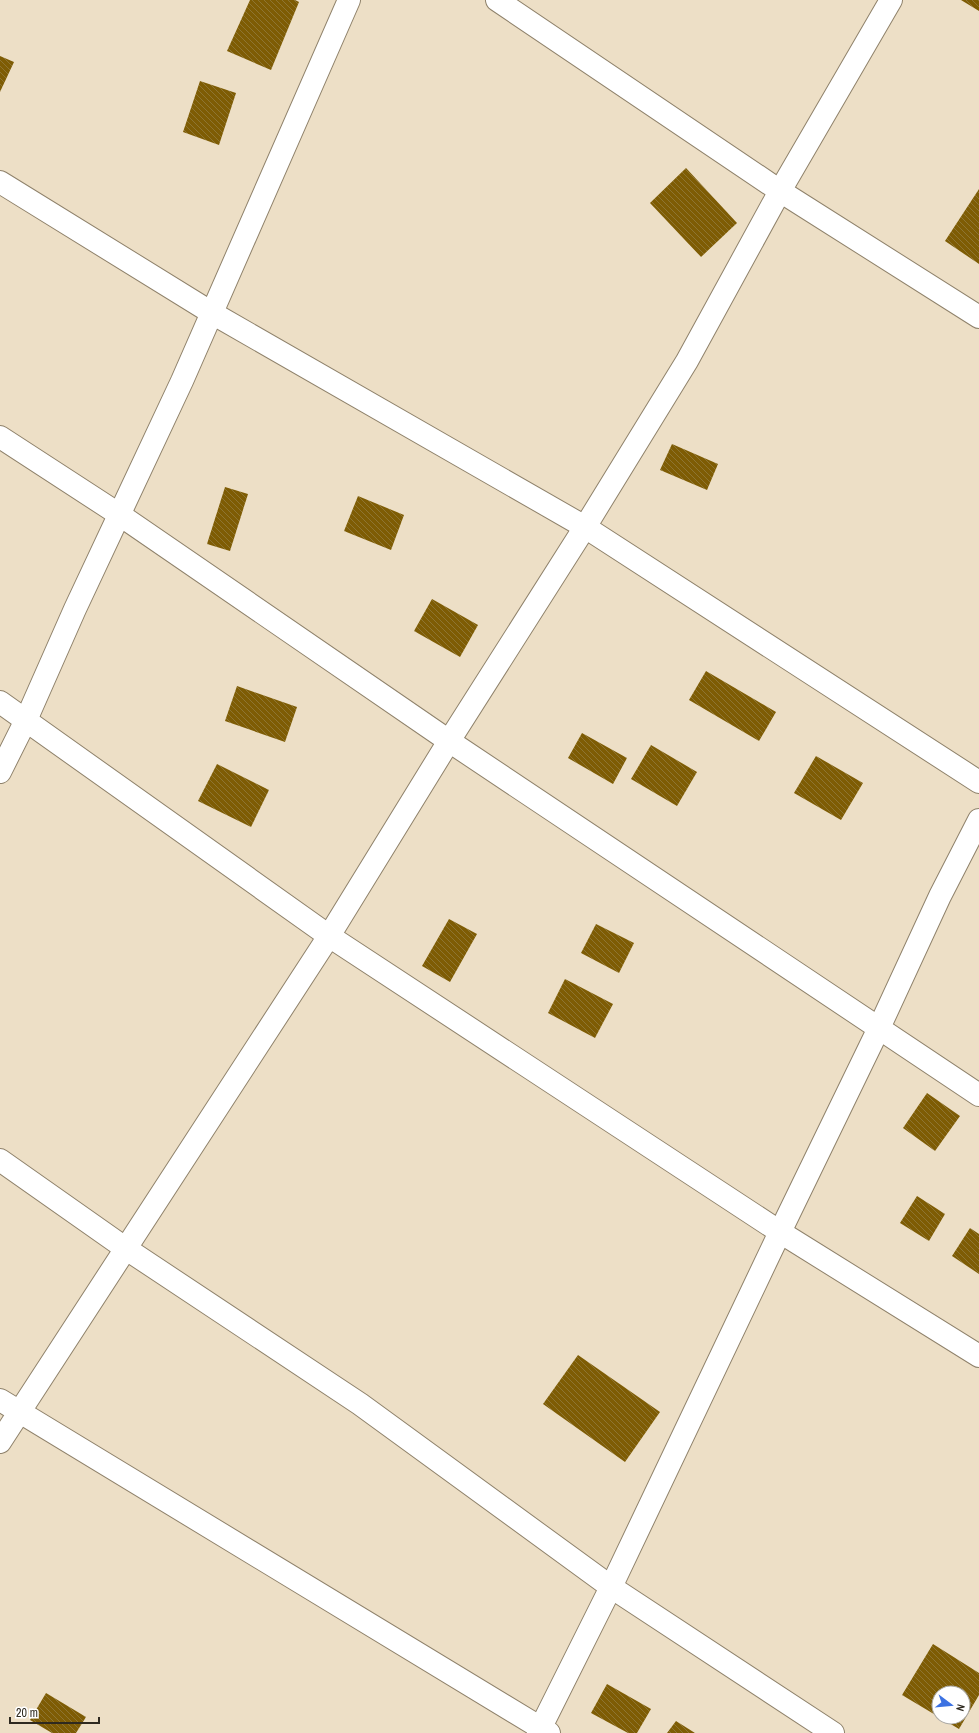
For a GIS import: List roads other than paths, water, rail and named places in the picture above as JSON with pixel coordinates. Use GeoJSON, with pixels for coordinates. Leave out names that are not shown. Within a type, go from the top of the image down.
{"type":"FeatureCollection","features":[{"type":"Feature","properties":{"kind":"street"},"geometry":{"type":"LineString","coordinates":[[0,772],[26,720],[75,609],[120,515],[212,313],[349,0]]}},
{"type":"Feature","properties":{"kind":"street"},"geometry":{"type":"LineString","coordinates":[[497,0],[780,191],[979,317]]}},
{"type":"Feature","properties":{"kind":"street"},"geometry":{"type":"LineString","coordinates":[[0,1442],[329,936],[449,741],[585,527],[687,361],[780,191],[891,0]]}},
{"type":"Feature","properties":{"kind":"street"},"geometry":{"type":"LineString","coordinates":[[0,182],[212,313],[585,527],[979,782]]}},
{"type":"Feature","properties":{"kind":"street"},"geometry":{"type":"LineString","coordinates":[[0,437],[120,515],[449,741],[979,1095]]}},
{"type":"Feature","properties":{"kind":"street"},"geometry":{"type":"LineString","coordinates":[[0,702],[329,936],[780,1232],[979,1356]]}},
{"type":"Feature","properties":{"kind":"street"},"geometry":{"type":"LineString","coordinates":[[0,1400],[543,1731],[780,1232],[879,1028],[940,896],[979,820]]}},
{"type":"Feature","properties":{"kind":"street"},"geometry":{"type":"LineString","coordinates":[[0,1160],[125,1248],[360,1404],[611,1587],[833,1733]]}}]}
